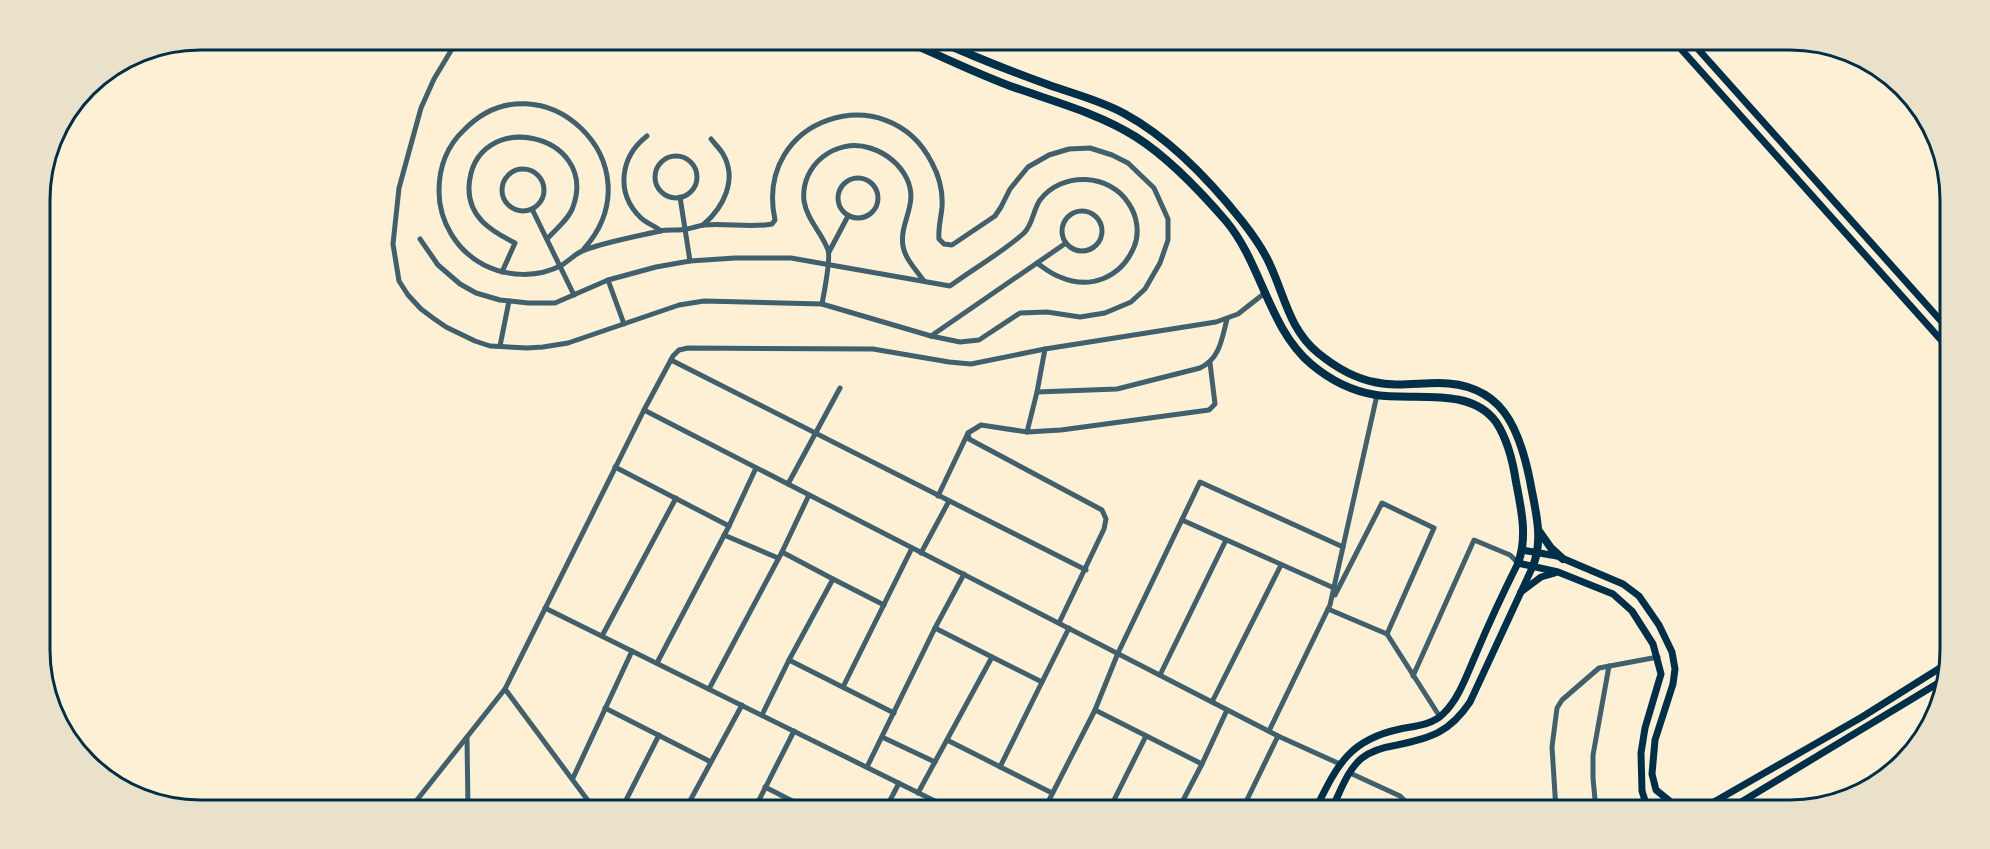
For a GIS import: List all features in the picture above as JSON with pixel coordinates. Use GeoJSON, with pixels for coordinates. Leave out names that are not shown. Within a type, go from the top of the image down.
{"type":"FeatureCollection","features":[{"type":"Feature","properties":{"kind":"main road"},"geometry":{"type":"LineString","coordinates":[[927,50],[993,79],[1108,122],[1150,147],[1167,161],[1227,223],[1251,259],[1284,332],[1310,363],[1330,378],[1348,388],[1377,395],[1459,400],[1475,406],[1491,417],[1499,429],[1511,458],[1522,522],[1522,550],[1461,686],[1449,707],[1440,717],[1426,724],[1373,737],[1351,751],[1340,764],[1321,799]]}},
{"type":"Feature","properties":{"kind":"main road"},"geometry":{"type":"LineString","coordinates":[[961,50],[1115,109],[1165,141],[1231,207],[1253,235],[1270,263],[1297,330],[1320,354],[1350,374],[1375,382],[1442,383],[1474,389],[1490,396],[1503,410],[1519,439],[1525,458],[1538,529],[1537,552],[1533,566],[1517,595],[1470,702],[1459,717],[1434,735],[1372,752],[1360,760],[1350,773],[1336,799]]}},
{"type":"Feature","properties":{"kind":"main road"},"geometry":{"type":"LineString","coordinates":[[1682,50],[1940,339]]}},
{"type":"Feature","properties":{"kind":"main road"},"geometry":{"type":"LineString","coordinates":[[1699,50],[1940,320]]}},
{"type":"Feature","properties":{"kind":"main road"},"geometry":{"type":"LineString","coordinates":[[1310,363],[1320,354]]}},
{"type":"Feature","properties":{"kind":"main road"},"geometry":{"type":"LineString","coordinates":[[1538,529],[1551,548],[1563,558]]}},
{"type":"Feature","properties":{"kind":"main road"},"geometry":{"type":"LineString","coordinates":[[1522,550],[1563,558],[1614,580],[1631,590],[1646,605],[1665,635],[1674,658],[1675,675],[1655,740],[1652,774],[1656,790],[1666,799]]}},
{"type":"Feature","properties":{"kind":"main road"},"geometry":{"type":"LineString","coordinates":[[1518,563],[1558,572],[1605,590],[1626,604],[1646,631],[1658,657],[1661,674],[1645,728],[1641,753],[1644,799]]}},
{"type":"Feature","properties":{"kind":"main road"},"geometry":{"type":"LineString","coordinates":[[1517,595],[1535,580],[1546,574],[1558,572]]}},
{"type":"Feature","properties":{"kind":"main road"},"geometry":{"type":"LineString","coordinates":[[1504,590],[1517,595]]}},
{"type":"Feature","properties":{"kind":"main road"},"geometry":{"type":"LineString","coordinates":[[1719,799],[1862,717],[1939,669]]}},
{"type":"Feature","properties":{"kind":"main road"},"geometry":{"type":"LineString","coordinates":[[1746,799],[1936,684]]}},
{"type":"Feature","properties":{"kind":"street"},"geometry":{"type":"LineString","coordinates":[[451,50],[434,79],[421,108],[399,188],[393,244],[399,281],[408,295],[446,327],[475,341],[527,348],[551,346],[568,343],[679,305],[704,301],[822,304],[931,336],[960,342],[979,340],[1020,313],[1047,312],[1080,317],[1105,314],[1131,302],[1145,289],[1161,263],[1168,240],[1168,219],[1154,188],[1128,164],[1112,155],[1090,148],[1069,149],[1049,155],[1028,167],[1010,189],[995,216],[952,245],[944,244],[939,239],[938,231],[942,193],[933,164],[924,148],[903,129],[890,122],[876,118],[841,116],[808,128],[784,154],[778,166],[772,192],[775,220],[772,224],[703,225],[685,230],[661,231],[583,250]]}},
{"type":"Feature","properties":{"kind":"street"},"geometry":{"type":"LineString","coordinates":[[533,105],[563,115],[581,127],[600,152],[606,172],[607,204],[601,224],[583,250],[561,266],[532,274],[502,272],[482,264],[458,244],[443,216],[439,185],[443,164],[458,136],[473,121],[502,108],[533,105]]}},
{"type":"Feature","properties":{"kind":"street"},"geometry":{"type":"LineString","coordinates":[[502,272],[515,243],[492,231],[478,217],[471,203],[469,188],[475,164],[483,152],[503,140],[515,136],[531,137],[546,142],[557,149],[568,161],[574,173],[576,193],[572,209],[547,239]]}},
{"type":"Feature","properties":{"kind":"street"},"geometry":{"type":"LineString","coordinates":[[647,136],[636,145],[626,163],[624,183],[629,203],[642,219],[661,231]]}},
{"type":"Feature","properties":{"kind":"street"},"geometry":{"type":"LineString","coordinates":[[703,225],[716,214],[726,196],[729,175],[724,155],[711,139]]}},
{"type":"Feature","properties":{"kind":"street"},"geometry":{"type":"LineString","coordinates":[[829,252],[808,215],[804,200],[809,173],[819,159],[834,150],[852,146],[869,147],[892,160],[907,180],[911,202],[905,229],[904,248],[924,281]]}},
{"type":"Feature","properties":{"kind":"street"},"geometry":{"type":"LineString","coordinates":[[681,157],[694,167],[696,183],[692,190],[681,197],[670,198],[657,188],[655,172],[665,159],[681,157]]}},
{"type":"Feature","properties":{"kind":"street"},"geometry":{"type":"LineString","coordinates":[[523,169],[536,174],[543,186],[542,199],[532,209],[519,211],[507,204],[504,198],[502,191],[506,178],[516,170],[523,169]]}},
{"type":"Feature","properties":{"kind":"street"},"geometry":{"type":"LineString","coordinates":[[860,178],[868,181],[877,193],[878,200],[875,208],[863,217],[848,216],[839,204],[838,196],[841,189],[853,179],[860,178]]}},
{"type":"Feature","properties":{"kind":"street"},"geometry":{"type":"LineString","coordinates":[[420,239],[438,265],[460,284],[476,293],[508,301],[528,303],[555,303],[608,280],[656,267],[690,261],[791,258],[950,286],[1026,231],[1039,202],[1055,186],[1069,181],[1088,179],[1108,184],[1124,195],[1132,208],[1137,228],[1135,247],[1123,266],[1110,276],[1092,283],[1082,283],[1057,276],[1037,263]]}},
{"type":"Feature","properties":{"kind":"street"},"geometry":{"type":"LineString","coordinates":[[681,197],[690,261]]}},
{"type":"Feature","properties":{"kind":"street"},"geometry":{"type":"LineString","coordinates":[[532,209],[574,295]]}},
{"type":"Feature","properties":{"kind":"street"},"geometry":{"type":"LineString","coordinates":[[1088,212],[1100,222],[1101,237],[1091,249],[1076,250],[1066,243],[1062,233],[1063,225],[1073,213],[1088,212]]}},
{"type":"Feature","properties":{"kind":"street"},"geometry":{"type":"LineString","coordinates":[[822,304],[829,252],[848,216]]}},
{"type":"Feature","properties":{"kind":"street"},"geometry":{"type":"LineString","coordinates":[[931,336],[1066,243]]}},
{"type":"Feature","properties":{"kind":"street"},"geometry":{"type":"LineString","coordinates":[[608,280],[624,324]]}},
{"type":"Feature","properties":{"kind":"street"},"geometry":{"type":"LineString","coordinates":[[417,800],[505,689],[644,410],[671,360],[679,350],[687,348],[885,350],[971,364],[1045,349],[1216,322],[1227,319],[1248,307],[1266,292]]}},
{"type":"Feature","properties":{"kind":"street"},"geometry":{"type":"LineString","coordinates":[[500,346],[508,301]]}},
{"type":"Feature","properties":{"kind":"street"},"geometry":{"type":"LineString","coordinates":[[1037,392],[1117,389],[1196,369],[1210,363],[1216,355],[1227,319]]}},
{"type":"Feature","properties":{"kind":"street"},"geometry":{"type":"LineString","coordinates":[[1027,432],[1045,349]]}},
{"type":"Feature","properties":{"kind":"street"},"geometry":{"type":"LineString","coordinates":[[671,360],[1086,570]]}},
{"type":"Feature","properties":{"kind":"street"},"geometry":{"type":"LineString","coordinates":[[938,496],[968,433],[981,425],[1027,432],[1061,430],[1209,410],[1215,404],[1210,363]]}},
{"type":"Feature","properties":{"kind":"street"},"geometry":{"type":"LineString","coordinates":[[788,484],[814,432],[840,388]]}},
{"type":"Feature","properties":{"kind":"street"},"geometry":{"type":"LineString","coordinates":[[1329,607],[1377,395]]}},
{"type":"Feature","properties":{"kind":"street"},"geometry":{"type":"LineString","coordinates":[[644,410],[1278,736],[1340,764]]}},
{"type":"Feature","properties":{"kind":"street"},"geometry":{"type":"LineString","coordinates":[[968,433],[969,440],[1102,510],[1106,519],[1104,529],[1059,623]]}},
{"type":"Feature","properties":{"kind":"street"},"geometry":{"type":"LineString","coordinates":[[615,468],[729,526]]}},
{"type":"Feature","properties":{"kind":"street"},"geometry":{"type":"LineString","coordinates":[[657,663],[729,526],[756,468]]}},
{"type":"Feature","properties":{"kind":"street"},"geometry":{"type":"LineString","coordinates":[[1049,799],[1095,710],[1118,653],[1200,482],[1343,547]]}},
{"type":"Feature","properties":{"kind":"street"},"geometry":{"type":"LineString","coordinates":[[709,689],[782,552],[809,495]]}},
{"type":"Feature","properties":{"kind":"street"},"geometry":{"type":"LineString","coordinates":[[602,636],[676,498]]}},
{"type":"Feature","properties":{"kind":"street"},"geometry":{"type":"LineString","coordinates":[[921,553],[949,501]]}},
{"type":"Feature","properties":{"kind":"street"},"geometry":{"type":"LineString","coordinates":[[1269,731],[1382,503],[1434,528],[1387,634]]}},
{"type":"Feature","properties":{"kind":"street"},"geometry":{"type":"LineString","coordinates":[[1182,520],[1334,588]]}},
{"type":"Feature","properties":{"kind":"street"},"geometry":{"type":"LineString","coordinates":[[724,535],[778,558]]}},
{"type":"Feature","properties":{"kind":"street"},"geometry":{"type":"LineString","coordinates":[[1160,675],[1226,540]]}},
{"type":"Feature","properties":{"kind":"street"},"geometry":{"type":"LineString","coordinates":[[1413,676],[1474,540],[1510,555],[1518,563]]}},
{"type":"Feature","properties":{"kind":"street"},"geometry":{"type":"LineString","coordinates":[[843,687],[912,548]]}},
{"type":"Feature","properties":{"kind":"street"},"geometry":{"type":"LineString","coordinates":[[1510,555],[1522,550]]}},
{"type":"Feature","properties":{"kind":"street"},"geometry":{"type":"LineString","coordinates":[[782,552],[884,605]]}},
{"type":"Feature","properties":{"kind":"street"},"geometry":{"type":"LineString","coordinates":[[1212,702],[1281,565]]}},
{"type":"Feature","properties":{"kind":"street"},"geometry":{"type":"LineString","coordinates":[[867,767],[964,574]]}},
{"type":"Feature","properties":{"kind":"street"},"geometry":{"type":"LineString","coordinates":[[762,715],[833,579]]}},
{"type":"Feature","properties":{"kind":"street"},"geometry":{"type":"LineString","coordinates":[[1329,607],[1387,634],[1440,717]]}},
{"type":"Feature","properties":{"kind":"street"},"geometry":{"type":"LineString","coordinates":[[545,608],[933,800]]}},
{"type":"Feature","properties":{"kind":"street"},"geometry":{"type":"LineString","coordinates":[[935,628],[1042,682]]}},
{"type":"Feature","properties":{"kind":"street"},"geometry":{"type":"LineString","coordinates":[[1000,766],[1069,628]]}},
{"type":"Feature","properties":{"kind":"street"},"geometry":{"type":"LineString","coordinates":[[573,778],[632,651]]}},
{"type":"Feature","properties":{"kind":"street"},"geometry":{"type":"LineString","coordinates":[[918,792],[992,657]]}},
{"type":"Feature","properties":{"kind":"street"},"geometry":{"type":"LineString","coordinates":[[1555,799],[1552,747],[1557,708],[1565,696],[1599,668],[1658,657]]}},
{"type":"Feature","properties":{"kind":"street"},"geometry":{"type":"LineString","coordinates":[[789,660],[894,713]]}},
{"type":"Feature","properties":{"kind":"street"},"geometry":{"type":"LineString","coordinates":[[1595,799],[1593,755],[1609,666]]}},
{"type":"Feature","properties":{"kind":"street"},"geometry":{"type":"LineString","coordinates":[[505,689],[589,800]]}},
{"type":"Feature","properties":{"kind":"street"},"geometry":{"type":"LineString","coordinates":[[691,800],[742,705]]}},
{"type":"Feature","properties":{"kind":"street"},"geometry":{"type":"LineString","coordinates":[[605,708],[711,762]]}},
{"type":"Feature","properties":{"kind":"street"},"geometry":{"type":"LineString","coordinates":[[1095,710],[1202,764]]}},
{"type":"Feature","properties":{"kind":"street"},"geometry":{"type":"LineString","coordinates":[[1184,799],[1227,710]]}},
{"type":"Feature","properties":{"kind":"street"},"geometry":{"type":"LineString","coordinates":[[759,800],[794,731]]}},
{"type":"Feature","properties":{"kind":"street"},"geometry":{"type":"LineString","coordinates":[[626,800],[659,735]]}},
{"type":"Feature","properties":{"kind":"street"},"geometry":{"type":"LineString","coordinates":[[467,736],[468,800]]}},
{"type":"Feature","properties":{"kind":"street"},"geometry":{"type":"LineString","coordinates":[[1114,799],[1146,736]]}},
{"type":"Feature","properties":{"kind":"street"},"geometry":{"type":"LineString","coordinates":[[1247,799],[1278,736]]}},
{"type":"Feature","properties":{"kind":"street"},"geometry":{"type":"LineString","coordinates":[[882,737],[935,762]]}},
{"type":"Feature","properties":{"kind":"street"},"geometry":{"type":"LineString","coordinates":[[947,740],[1052,793]]}},
{"type":"Feature","properties":{"kind":"street"},"geometry":{"type":"LineString","coordinates":[[1350,773],[1403,799]]}},
{"type":"Feature","properties":{"kind":"street"},"geometry":{"type":"LineString","coordinates":[[890,800],[899,783]]}},
{"type":"Feature","properties":{"kind":"street"},"geometry":{"type":"LineString","coordinates":[[765,787],[790,800]]}}]}
